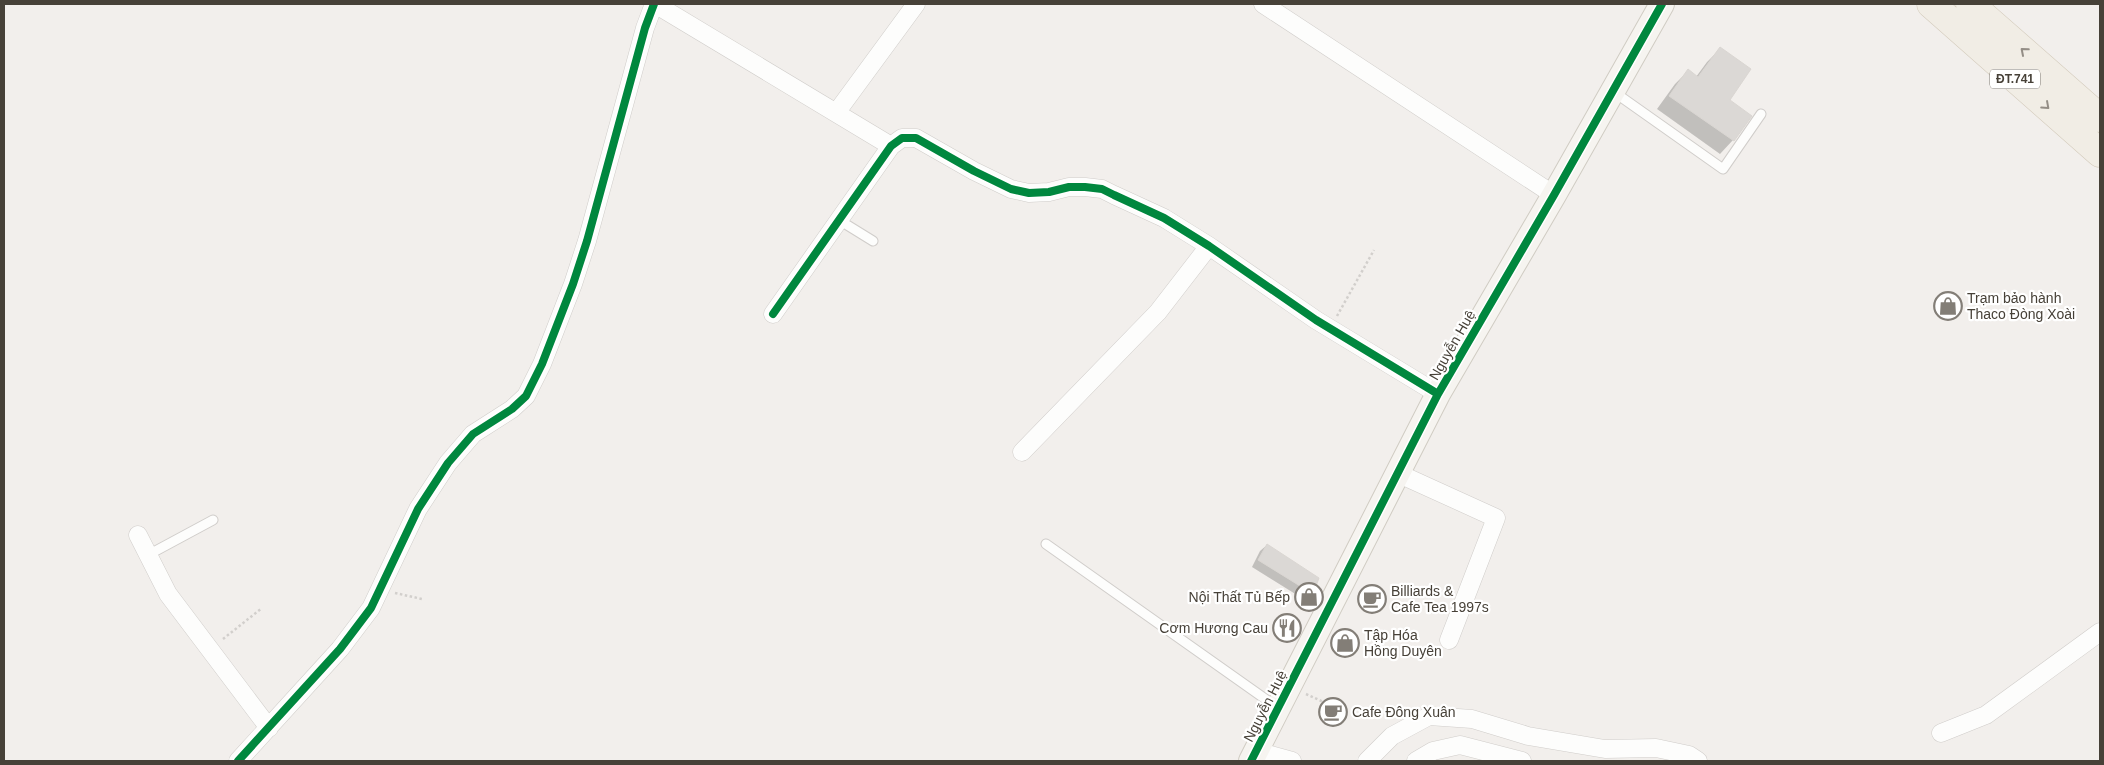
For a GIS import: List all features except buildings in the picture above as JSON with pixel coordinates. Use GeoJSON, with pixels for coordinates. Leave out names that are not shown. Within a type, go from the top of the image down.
{"type":"FeatureCollection","features":[{"type":"Feature","properties":{"kind":"main road","name":"ĐT.741"},"geometry":{"type":"LineString","coordinates":[[1931,4],[1976,20],[2099,115]]}},
{"type":"Feature","properties":{"kind":"main road","name":"ĐT.741"},"geometry":{"type":"LineString","coordinates":[[1976,20],[2078,134],[2100,153]]}},
{"type":"Feature","properties":{"kind":"street"},"geometry":{"type":"LineString","coordinates":[[238,761],[340,649],[371,608],[418,509],[448,463],[473,434],[512,409],[526,396],[542,364],[573,284],[645,28],[655,4],[891,146]]}},
{"type":"Feature","properties":{"kind":"street"},"geometry":{"type":"LineString","coordinates":[[1263,4],[1554,195]]}},
{"type":"Feature","properties":{"kind":"street","name":"Nguyễn Huệ"},"geometry":{"type":"LineString","coordinates":[[1254,756],[1438,394],[1662,4]]}},
{"type":"Feature","properties":{"kind":"street"},"geometry":{"type":"LineString","coordinates":[[836,113],[911,5]]}},
{"type":"Feature","properties":{"kind":"street"},"geometry":{"type":"LineString","coordinates":[[2078,134],[2099,115]]}},
{"type":"Feature","properties":{"kind":"street"},"geometry":{"type":"LineString","coordinates":[[773,314],[891,146],[902,138],[916,138],[974,172],[1011,189],[1029,193],[1049,192],[1069,187],[1102,189],[1164,218],[1331,328],[1438,394]]}},
{"type":"Feature","properties":{"kind":"street"},"geometry":{"type":"LineString","coordinates":[[1022,452],[1158,312],[1209,246]]}},
{"type":"Feature","properties":{"kind":"street"},"geometry":{"type":"LineString","coordinates":[[1397,473],[1496,518],[1449,640]]}},
{"type":"Feature","properties":{"kind":"street"},"geometry":{"type":"LineString","coordinates":[[138,535],[168,594],[269,728]]}},
{"type":"Feature","properties":{"kind":"street"},"geometry":{"type":"LineString","coordinates":[[1941,733],[1986,715],[2100,632]]}},
{"type":"Feature","properties":{"kind":"street"},"geometry":{"type":"LineString","coordinates":[[1367,761],[1392,736],[1429,716],[1472,719],[1528,736],[1606,748],[1656,748],[1689,755],[1698,761]]}},
{"type":"Feature","properties":{"kind":"street"},"geometry":{"type":"LineString","coordinates":[[1416,761],[1433,751],[1460,745],[1522,761]]}},
{"type":"Feature","properties":{"kind":"street"},"geometry":{"type":"LineString","coordinates":[[1254,756],[1292,761]]}},
{"type":"Feature","properties":{"kind":"lane"},"geometry":{"type":"LineString","coordinates":[[1613,91],[1723,169],[1761,114]]}},
{"type":"Feature","properties":{"kind":"lane"},"geometry":{"type":"LineString","coordinates":[[839,220],[873,241]]}},
{"type":"Feature","properties":{"kind":"lane"},"geometry":{"type":"LineString","coordinates":[[148,555],[213,520]]}},
{"type":"Feature","properties":{"kind":"lane"},"geometry":{"type":"LineString","coordinates":[[1046,544],[1278,708]]}},
{"type":"Feature","properties":{"kind":"path"},"geometry":{"type":"LineString","coordinates":[[1331,328],[1374,250]]}},
{"type":"Feature","properties":{"kind":"path"},"geometry":{"type":"LineString","coordinates":[[381,590],[422,599]]}},
{"type":"Feature","properties":{"kind":"path"},"geometry":{"type":"LineString","coordinates":[[210,650],[262,608]]}},
{"type":"Feature","properties":{"kind":"path"},"geometry":{"type":"LineString","coordinates":[[1289,686],[1330,705]]}},
{"type":"Feature","properties":{"kind":"cycle path"},"geometry":{"type":"LineString","coordinates":[[238,761],[340,649],[371,608],[418,509],[448,463],[473,434],[512,409],[526,396],[542,364],[573,284],[587,241],[645,28],[654,4]]}},
{"type":"Feature","properties":{"kind":"cycle path"},"geometry":{"type":"LineString","coordinates":[[1251,761],[1438,394],[1662,4]]}},
{"type":"Feature","properties":{"kind":"cycle path"},"geometry":{"type":"LineString","coordinates":[[773,314],[891,146],[902,138],[916,138],[974,171],[1011,189],[1029,193],[1049,192],[1069,187],[1102,189],[1164,218],[1209,246],[1316,320],[1438,394]]}},
{"type":"Feature","properties":{"kind":"place","name":"Trạm bảo hành Thaco Đòng Xoài"},"geometry":{"type":"Point","coordinates":[1948,306]}},
{"type":"Feature","properties":{"kind":"place","name":"Nội Thất Tủ Bếp"},"geometry":{"type":"Point","coordinates":[1309,597]}},
{"type":"Feature","properties":{"kind":"place","name":"Billiards & Cafe Tea 1997s"},"geometry":{"type":"Point","coordinates":[1372,599]}},
{"type":"Feature","properties":{"kind":"place","name":"Cơm Hương Cau"},"geometry":{"type":"Point","coordinates":[1287,628]}},
{"type":"Feature","properties":{"kind":"place","name":"Tập Hóa Hồng Duyên"},"geometry":{"type":"Point","coordinates":[1345,643]}},
{"type":"Feature","properties":{"kind":"place","name":"Cafe Đông Xuân"},"geometry":{"type":"Point","coordinates":[1333,712]}}]}
